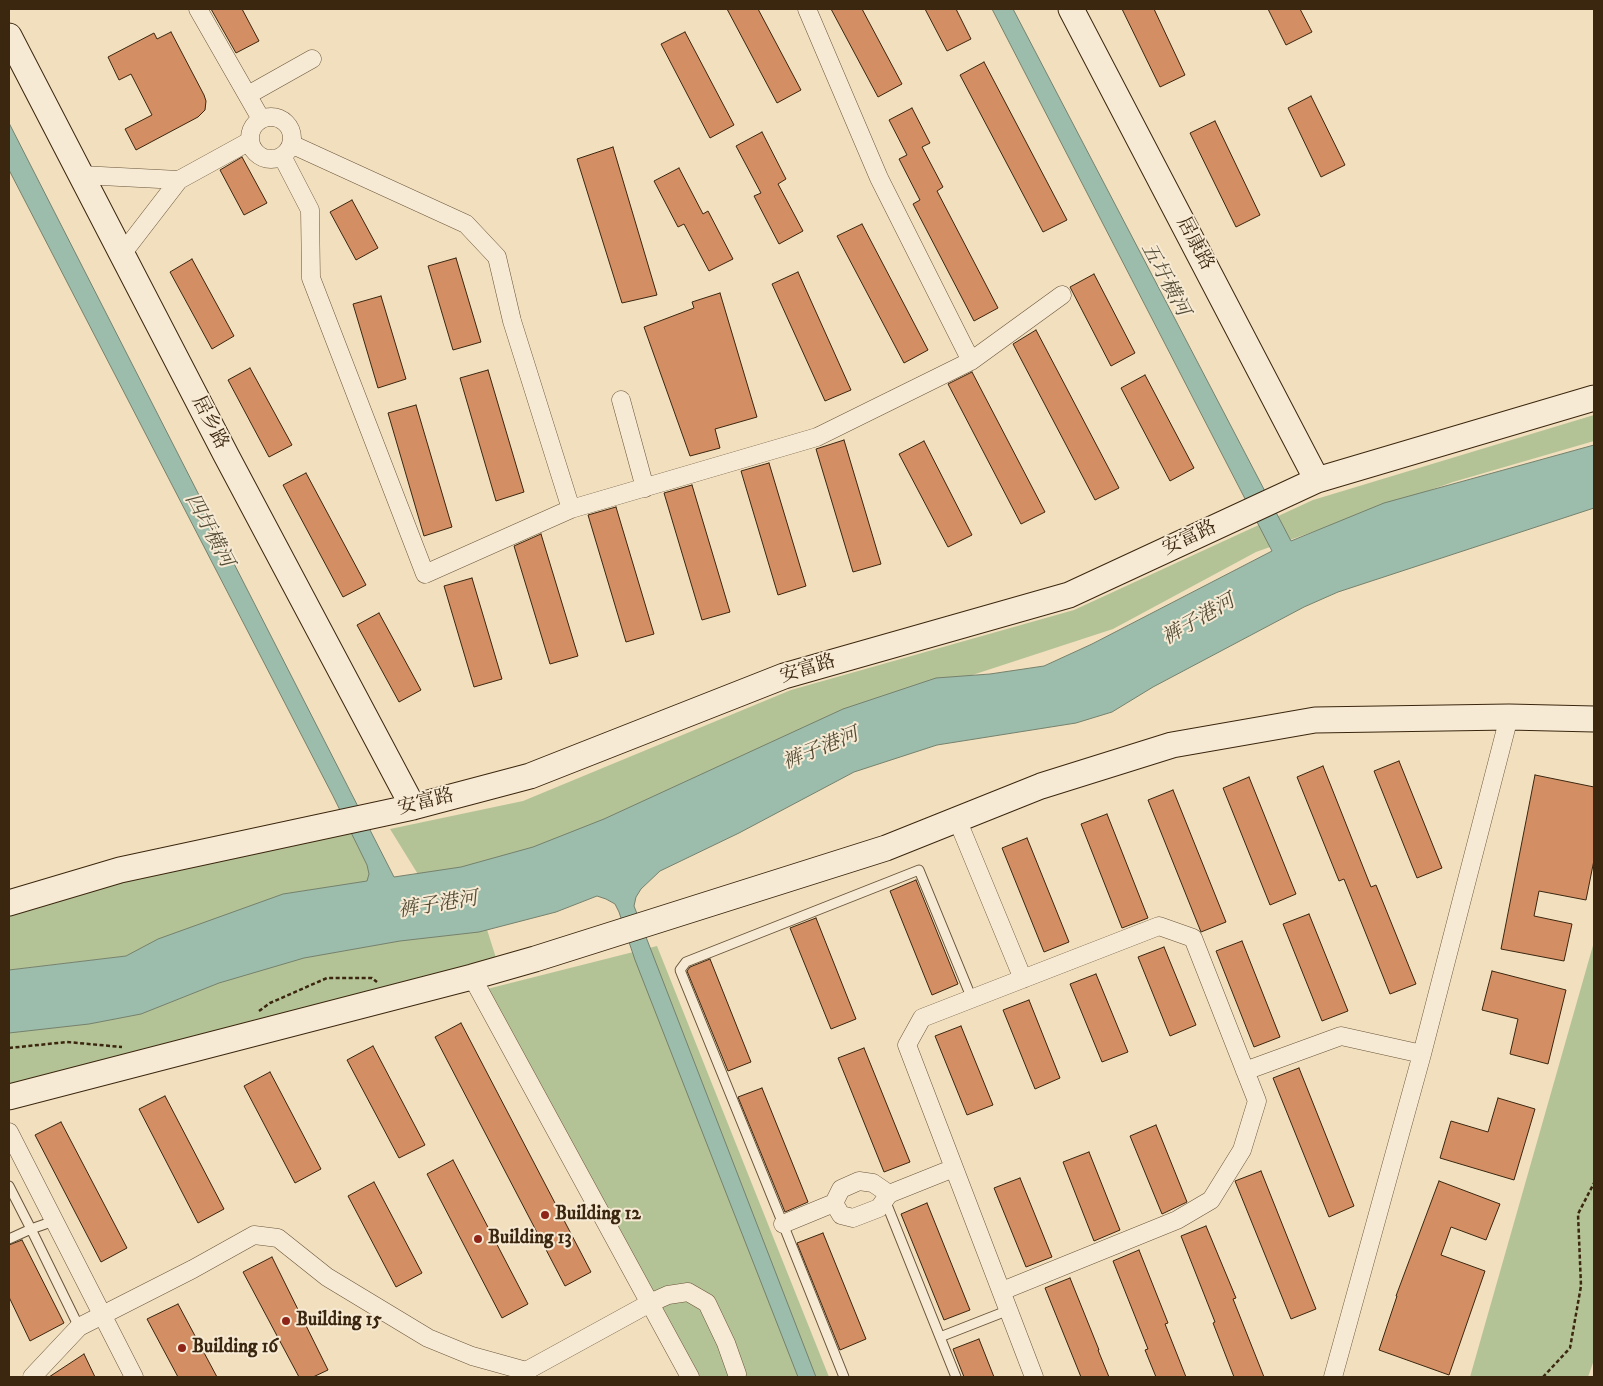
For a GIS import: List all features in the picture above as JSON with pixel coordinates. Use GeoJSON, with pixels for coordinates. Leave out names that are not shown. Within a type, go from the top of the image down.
{"type":"FeatureCollection","features":[{"type":"Feature","properties":{"kind":"street"},"geometry":{"type":"LineString","coordinates":[[198,9],[262,119]]}},
{"type":"Feature","properties":{"kind":"street"},"geometry":{"type":"LineString","coordinates":[[807,9],[879,178],[971,361]]}},
{"type":"Feature","properties":{"kind":"street","name":"居康路"},"geometry":{"type":"LineString","coordinates":[[1071,9],[1317,480]]}},
{"type":"Feature","properties":{"kind":"street","name":"居乡路"},"geometry":{"type":"LineString","coordinates":[[9,36],[226,455],[414,807]]}},
{"type":"Feature","properties":{"kind":"street"},"geometry":{"type":"LineString","coordinates":[[248,95],[312,59]]}},
{"type":"Feature","properties":{"kind":"street"},"geometry":{"type":"LineString","coordinates":[[572,510],[512,321],[497,257],[466,224],[287,150],[269,159],[262,157],[256,153],[250,141],[252,128],[262,119],[268,116],[275,117],[282,119],[288,124],[292,137],[287,150],[310,210],[311,278],[425,574],[572,510],[817,437],[971,361],[1062,295]]}},
{"type":"Feature","properties":{"kind":"street"},"geometry":{"type":"LineString","coordinates":[[122,254],[179,180],[250,141]]}},
{"type":"Feature","properties":{"kind":"street"},"geometry":{"type":"LineString","coordinates":[[81,174],[179,180]]}},
{"type":"Feature","properties":{"kind":"street","name":"安富路"},"geometry":{"type":"LineString","coordinates":[[9,903],[120,870],[414,807],[530,776],[784,676],[1069,595],[1317,480],[1594,398]]}},
{"type":"Feature","properties":{"kind":"street"},"geometry":{"type":"LineString","coordinates":[[621,400],[645,488]]}},
{"type":"Feature","properties":{"kind":"street"},"geometry":{"type":"LineString","coordinates":[[9,1097],[398,996],[620,932],[886,848],[1041,786],[1172,745],[1315,720],[1510,717],[1594,719]]}},
{"type":"Feature","properties":{"kind":"street"},"geometry":{"type":"LineString","coordinates":[[1333,1377],[1422,1054],[1510,717]]}},
{"type":"Feature","properties":{"kind":"street"},"geometry":{"type":"LineString","coordinates":[[957,819],[1023,979]]}},
{"type":"Feature","properties":{"kind":"street"},"geometry":{"type":"LineString","coordinates":[[1002,1291],[1177,1220],[1211,1200],[1242,1150],[1256,1101],[1193,938],[1159,926],[922,1018],[907,1045],[1034,1377]]}},
{"type":"Feature","properties":{"kind":"street"},"geometry":{"type":"LineString","coordinates":[[472,976],[690,1377]]}},
{"type":"Feature","properties":{"kind":"street"},"geometry":{"type":"LineString","coordinates":[[1245,1071],[1340,1036],[1422,1054]]}},
{"type":"Feature","properties":{"kind":"street"},"geometry":{"type":"LineString","coordinates":[[9,1132],[134,1377]]}},
{"type":"Feature","properties":{"kind":"street"},"geometry":{"type":"LineString","coordinates":[[834,1203],[841,1214],[853,1218],[879,1208],[887,1197],[954,1168]]}},
{"type":"Feature","properties":{"kind":"street"},"geometry":{"type":"LineString","coordinates":[[783,1224],[834,1203],[841,1189],[859,1181],[873,1183],[887,1197]]}},
{"type":"Feature","properties":{"kind":"street"},"geometry":{"type":"LineString","coordinates":[[32,1377],[79,1326],[193,1269],[254,1234],[278,1238],[326,1277],[428,1338],[472,1356],[528,1374],[650,1303],[668,1295],[688,1292],[707,1303],[726,1343],[737,1374]]}},
{"type":"Feature","properties":{"kind":"lane"},"geometry":{"type":"LineString","coordinates":[[844,1377],[680,970],[686,962],[919,870],[972,999]]}},
{"type":"Feature","properties":{"kind":"lane"},"geometry":{"type":"LineString","coordinates":[[9,1186],[79,1326]]}},
{"type":"Feature","properties":{"kind":"lane"},"geometry":{"type":"LineString","coordinates":[[887,1197],[956,1377]]}},
{"type":"Feature","properties":{"kind":"lane"},"geometry":{"type":"LineString","coordinates":[[9,1239],[54,1221]]}},
{"type":"Feature","properties":{"kind":"lane"},"geometry":{"type":"LineString","coordinates":[[940,1337],[1009,1310]]}},
{"type":"Feature","properties":{"kind":"path"},"geometry":{"type":"LineString","coordinates":[[256,1013],[270,1003],[327,978],[372,978],[398,996]]}},
{"type":"Feature","properties":{"kind":"path"},"geometry":{"type":"LineString","coordinates":[[9,1048],[66,1042],[125,1047]]}},
{"type":"Feature","properties":{"kind":"path"},"geometry":{"type":"LineString","coordinates":[[1543,1377],[1570,1348],[1581,1286],[1578,1214],[1594,1183]]}},
{"type":"Feature","properties":{"kind":"shaded area"},"geometry":{"type":"Polygon","coordinates":[[[1594,415],[1594,441],[1453,482],[1256,552],[1113,629],[899,699],[599,840],[424,884],[390,829],[523,801],[791,690],[1074,610],[1313,500],[1594,415]]]}},
{"type":"Feature","properties":{"kind":"shaded area"},"geometry":{"type":"Polygon","coordinates":[[[359,831],[389,890],[126,956],[9,970],[9,913],[124,881],[359,831]]]}},
{"type":"Feature","properties":{"kind":"shaded area"},"geometry":{"type":"Polygon","coordinates":[[[483,917],[497,961],[9,1088],[9,1014],[283,953],[483,917]]]}},
{"type":"Feature","properties":{"kind":"shaded area"},"geometry":{"type":"Polygon","coordinates":[[[1594,942],[1594,1360],[1588,1377],[1470,1377],[1594,942]]]}},
{"type":"Feature","properties":{"kind":"shaded area"},"geometry":{"type":"Polygon","coordinates":[[[657,946],[829,1377],[696,1377],[487,989],[657,946]]]}},
{"type":"Feature","properties":{"kind":"water"},"geometry":{"type":"Polygon","coordinates":[[[992,9],[1013,9],[1291,541],[1384,503],[1594,445],[1594,508],[1338,592],[1304,607],[1153,687],[1112,712],[1076,723],[937,745],[854,772],[739,833],[660,871],[641,889],[636,897],[634,906],[816,1377],[798,1377],[635,960],[619,912],[615,904],[606,899],[597,896],[556,912],[479,932],[400,941],[304,958],[219,983],[141,1014],[89,1024],[9,1033],[9,970],[126,956],[158,939],[283,894],[367,881],[369,874],[367,865],[333,796],[9,170],[9,123],[394,877],[461,867],[533,847],[604,819],[843,709],[936,678],[990,674],[1044,666],[1092,644],[1272,551],[992,9]]]}},
{"type":"Feature","properties":{"kind":"building"},"geometry":{"type":"Polygon","coordinates":[[[211,9],[242,9],[259,41],[236,53],[211,9]]]}},
{"type":"Feature","properties":{"kind":"building"},"geometry":{"type":"Polygon","coordinates":[[[727,9],[758,9],[801,90],[777,103],[727,9]]]}},
{"type":"Feature","properties":{"kind":"building"},"geometry":{"type":"Polygon","coordinates":[[[831,9],[862,9],[902,84],[878,97],[831,9]]]}},
{"type":"Feature","properties":{"kind":"building"},"geometry":{"type":"Polygon","coordinates":[[[925,9],[956,9],[971,39],[947,51],[925,9]]]}},
{"type":"Feature","properties":{"kind":"building"},"geometry":{"type":"Polygon","coordinates":[[[1122,9],[1154,9],[1185,75],[1160,87],[1122,9]]]}},
{"type":"Feature","properties":{"kind":"building"},"geometry":{"type":"Polygon","coordinates":[[[1268,9],[1300,9],[1312,32],[1286,45],[1268,9]]]}},
{"type":"Feature","properties":{"kind":"building"},"geometry":{"type":"Polygon","coordinates":[[[171,32],[204,95],[206,101],[205,110],[198,117],[136,150],[125,129],[152,115],[131,74],[119,80],[108,57],[154,33],[157,39],[171,32]]]}},
{"type":"Feature","properties":{"kind":"building"},"geometry":{"type":"Polygon","coordinates":[[[685,32],[734,125],[710,138],[661,44],[685,32]]]}},
{"type":"Feature","properties":{"kind":"building"},"geometry":{"type":"Polygon","coordinates":[[[984,62],[1067,220],[1043,232],[960,75],[984,62]]]}},
{"type":"Feature","properties":{"kind":"building"},"geometry":{"type":"Polygon","coordinates":[[[1311,96],[1345,165],[1321,177],[1288,108],[1311,96]]]}},
{"type":"Feature","properties":{"kind":"building"},"geometry":{"type":"Polygon","coordinates":[[[912,108],[930,143],[922,147],[943,187],[937,191],[998,308],[974,321],[913,204],[920,200],[899,159],[907,155],[889,120],[912,108]]]}},
{"type":"Feature","properties":{"kind":"building"},"geometry":{"type":"Polygon","coordinates":[[[1215,121],[1260,215],[1236,227],[1190,133],[1215,121]]]}},
{"type":"Feature","properties":{"kind":"building"},"geometry":{"type":"Polygon","coordinates":[[[762,132],[786,179],[778,184],[803,231],[779,244],[754,196],[761,193],[736,146],[762,132]]]}},
{"type":"Feature","properties":{"kind":"building"},"geometry":{"type":"Polygon","coordinates":[[[613,147],[657,295],[622,303],[577,159],[613,147]]]}},
{"type":"Feature","properties":{"kind":"building"},"geometry":{"type":"Polygon","coordinates":[[[242,157],[267,203],[244,215],[220,170],[242,157]]]}},
{"type":"Feature","properties":{"kind":"building"},"geometry":{"type":"Polygon","coordinates":[[[679,168],[703,214],[708,211],[733,259],[709,271],[684,224],[678,227],[654,181],[679,168]]]}},
{"type":"Feature","properties":{"kind":"building"},"geometry":{"type":"Polygon","coordinates":[[[352,200],[378,248],[356,260],[330,212],[352,200]]]}},
{"type":"Feature","properties":{"kind":"building"},"geometry":{"type":"Polygon","coordinates":[[[862,224],[928,350],[904,363],[837,236],[862,224]]]}},
{"type":"Feature","properties":{"kind":"building"},"geometry":{"type":"Polygon","coordinates":[[[456,258],[481,342],[453,350],[428,266],[456,258]]]}},
{"type":"Feature","properties":{"kind":"building"},"geometry":{"type":"Polygon","coordinates":[[[192,259],[234,336],[212,349],[170,272],[192,259]]]}},
{"type":"Feature","properties":{"kind":"building"},"geometry":{"type":"Polygon","coordinates":[[[798,272],[851,390],[825,401],[772,284],[798,272]]]}},
{"type":"Feature","properties":{"kind":"building"},"geometry":{"type":"Polygon","coordinates":[[[1094,274],[1135,353],[1111,366],[1070,287],[1094,274]]]}},
{"type":"Feature","properties":{"kind":"building"},"geometry":{"type":"Polygon","coordinates":[[[720,293],[757,417],[715,429],[720,448],[690,456],[644,327],[694,308],[692,302],[720,293]]]}},
{"type":"Feature","properties":{"kind":"building"},"geometry":{"type":"Polygon","coordinates":[[[381,296],[406,379],[378,388],[353,304],[381,296]]]}},
{"type":"Feature","properties":{"kind":"building"},"geometry":{"type":"Polygon","coordinates":[[[1036,330],[1119,488],[1095,500],[1013,344],[1036,330]]]}},
{"type":"Feature","properties":{"kind":"building"},"geometry":{"type":"Polygon","coordinates":[[[250,368],[292,445],[269,457],[228,380],[250,368]]]}},
{"type":"Feature","properties":{"kind":"building"},"geometry":{"type":"Polygon","coordinates":[[[488,370],[524,492],[496,501],[460,378],[488,370]]]}},
{"type":"Feature","properties":{"kind":"building"},"geometry":{"type":"Polygon","coordinates":[[[972,372],[1045,512],[1021,524],[948,384],[972,372]]]}},
{"type":"Feature","properties":{"kind":"building"},"geometry":{"type":"Polygon","coordinates":[[[1145,375],[1194,468],[1170,481],[1121,388],[1145,375]]]}},
{"type":"Feature","properties":{"kind":"building"},"geometry":{"type":"Polygon","coordinates":[[[416,405],[452,527],[424,536],[388,413],[416,405]]]}},
{"type":"Feature","properties":{"kind":"building"},"geometry":{"type":"Polygon","coordinates":[[[844,440],[881,564],[853,572],[816,449],[844,440]]]}},
{"type":"Feature","properties":{"kind":"building"},"geometry":{"type":"Polygon","coordinates":[[[924,441],[972,535],[948,547],[899,454],[924,441]]]}},
{"type":"Feature","properties":{"kind":"building"},"geometry":{"type":"Polygon","coordinates":[[[769,463],[806,586],[778,595],[741,471],[769,463]]]}},
{"type":"Feature","properties":{"kind":"building"},"geometry":{"type":"Polygon","coordinates":[[[306,473],[366,585],[343,597],[283,485],[306,473]]]}},
{"type":"Feature","properties":{"kind":"building"},"geometry":{"type":"Polygon","coordinates":[[[692,485],[730,612],[702,620],[664,493],[692,485]]]}},
{"type":"Feature","properties":{"kind":"building"},"geometry":{"type":"Polygon","coordinates":[[[616,507],[654,634],[626,642],[588,515],[616,507]]]}},
{"type":"Feature","properties":{"kind":"building"},"geometry":{"type":"Polygon","coordinates":[[[541,534],[578,656],[550,664],[514,546],[541,534]]]}},
{"type":"Feature","properties":{"kind":"building"},"geometry":{"type":"Polygon","coordinates":[[[472,578],[502,679],[474,687],[444,586],[472,578]]]}},
{"type":"Feature","properties":{"kind":"building"},"geometry":{"type":"Polygon","coordinates":[[[379,613],[421,690],[399,702],[357,625],[379,613]]]}},
{"type":"Feature","properties":{"kind":"building"},"geometry":{"type":"Polygon","coordinates":[[[1399,761],[1442,868],[1417,878],[1374,771],[1399,761]]]}},
{"type":"Feature","properties":{"kind":"building"},"geometry":{"type":"Polygon","coordinates":[[[1323,766],[1371,887],[1376,885],[1416,984],[1390,994],[1344,879],[1339,881],[1297,777],[1323,766]]]}},
{"type":"Feature","properties":{"kind":"building"},"geometry":{"type":"Polygon","coordinates":[[[1535,775],[1594,787],[1594,860],[1586,900],[1539,891],[1534,916],[1572,924],[1564,961],[1501,949],[1535,775]]]}},
{"type":"Feature","properties":{"kind":"building"},"geometry":{"type":"Polygon","coordinates":[[[1249,777],[1296,894],[1270,905],[1223,788],[1249,777]]]}},
{"type":"Feature","properties":{"kind":"building"},"geometry":{"type":"Polygon","coordinates":[[[1173,790],[1226,922],[1201,932],[1148,800],[1173,790]]]}},
{"type":"Feature","properties":{"kind":"building"},"geometry":{"type":"Polygon","coordinates":[[[1107,814],[1148,918],[1122,928],[1081,824],[1107,814]]]}},
{"type":"Feature","properties":{"kind":"building"},"geometry":{"type":"Polygon","coordinates":[[[1027,838],[1069,942],[1044,952],[1002,848],[1027,838]]]}},
{"type":"Feature","properties":{"kind":"building"},"geometry":{"type":"Polygon","coordinates":[[[916,880],[958,984],[932,995],[890,891],[916,880]]]}},
{"type":"Feature","properties":{"kind":"building"},"geometry":{"type":"Polygon","coordinates":[[[1309,914],[1348,1011],[1322,1021],[1283,924],[1309,914]]]}},
{"type":"Feature","properties":{"kind":"building"},"geometry":{"type":"Polygon","coordinates":[[[816,918],[856,1019],[831,1029],[790,928],[816,918]]]}},
{"type":"Feature","properties":{"kind":"building"},"geometry":{"type":"Polygon","coordinates":[[[1242,941],[1280,1037],[1254,1047],[1216,951],[1242,941]]]}},
{"type":"Feature","properties":{"kind":"building"},"geometry":{"type":"Polygon","coordinates":[[[1164,947],[1196,1025],[1170,1036],[1138,957],[1164,947]]]}},
{"type":"Feature","properties":{"kind":"building"},"geometry":{"type":"Polygon","coordinates":[[[710,959],[751,1062],[728,1071],[687,971],[690,967],[710,959]]]}},
{"type":"Feature","properties":{"kind":"building"},"geometry":{"type":"Polygon","coordinates":[[[1492,971],[1566,990],[1548,1064],[1510,1054],[1518,1019],[1482,1010],[1492,971]]]}},
{"type":"Feature","properties":{"kind":"building"},"geometry":{"type":"Polygon","coordinates":[[[1096,974],[1128,1052],[1102,1062],[1070,984],[1096,974]]]}},
{"type":"Feature","properties":{"kind":"building"},"geometry":{"type":"Polygon","coordinates":[[[1029,1000],[1060,1078],[1035,1089],[1003,1010],[1029,1000]]]}},
{"type":"Feature","properties":{"kind":"building"},"geometry":{"type":"Polygon","coordinates":[[[461,1023],[591,1272],[565,1286],[435,1037],[461,1023]]]}},
{"type":"Feature","properties":{"kind":"building"},"geometry":{"type":"Polygon","coordinates":[[[961,1026],[993,1105],[967,1115],[935,1036],[961,1026]]]}},
{"type":"Feature","properties":{"kind":"building"},"geometry":{"type":"Polygon","coordinates":[[[373,1046],[425,1145],[399,1158],[347,1060],[373,1046]]]}},
{"type":"Feature","properties":{"kind":"building"},"geometry":{"type":"Polygon","coordinates":[[[864,1048],[910,1162],[884,1172],[838,1058],[864,1048]]]}},
{"type":"Feature","properties":{"kind":"building"},"geometry":{"type":"Polygon","coordinates":[[[1299,1068],[1354,1206],[1329,1217],[1273,1078],[1299,1068]]]}},
{"type":"Feature","properties":{"kind":"building"},"geometry":{"type":"Polygon","coordinates":[[[270,1072],[321,1169],[295,1183],[244,1086],[270,1072]]]}},
{"type":"Feature","properties":{"kind":"building"},"geometry":{"type":"Polygon","coordinates":[[[762,1088],[808,1202],[785,1212],[738,1097],[762,1088]]]}},
{"type":"Feature","properties":{"kind":"building"},"geometry":{"type":"Polygon","coordinates":[[[165,1096],[224,1209],[198,1223],[139,1109],[165,1096]]]}},
{"type":"Feature","properties":{"kind":"building"},"geometry":{"type":"Polygon","coordinates":[[[1498,1098],[1535,1109],[1514,1180],[1440,1158],[1451,1121],[1488,1132],[1498,1098]]]}},
{"type":"Feature","properties":{"kind":"building"},"geometry":{"type":"Polygon","coordinates":[[[61,1122],[127,1248],[101,1262],[35,1135],[61,1122]]]}},
{"type":"Feature","properties":{"kind":"building"},"geometry":{"type":"Polygon","coordinates":[[[1156,1125],[1187,1202],[1162,1214],[1130,1136],[1156,1125]]]}},
{"type":"Feature","properties":{"kind":"building"},"geometry":{"type":"Polygon","coordinates":[[[1089,1152],[1120,1230],[1094,1241],[1063,1162],[1089,1152]]]}},
{"type":"Feature","properties":{"kind":"building","name":"Building 13"},"geometry":{"type":"Polygon","coordinates":[[[453,1160],[528,1304],[502,1318],[427,1174],[453,1160]]]}},
{"type":"Feature","properties":{"kind":"building"},"geometry":{"type":"Polygon","coordinates":[[[1261,1171],[1316,1309],[1291,1319],[1235,1181],[1261,1171]]]}},
{"type":"Feature","properties":{"kind":"building"},"geometry":{"type":"Polygon","coordinates":[[[1020,1178],[1052,1257],[1026,1267],[994,1188],[1020,1178]]]}},
{"type":"Feature","properties":{"kind":"building"},"geometry":{"type":"Polygon","coordinates":[[[1439,1181],[1500,1204],[1486,1240],[1451,1227],[1441,1255],[1485,1271],[1449,1375],[1379,1350],[1396,1296],[1439,1181]]]}},
{"type":"Feature","properties":{"kind":"building"},"geometry":{"type":"Polygon","coordinates":[[[374,1182],[422,1273],[396,1287],[348,1196],[374,1182]]]}},
{"type":"Feature","properties":{"kind":"building"},"geometry":{"type":"Polygon","coordinates":[[[927,1203],[970,1310],[944,1320],[901,1214],[927,1203]]]}},
{"type":"Feature","properties":{"kind":"building"},"geometry":{"type":"Polygon","coordinates":[[[1206,1226],[1236,1298],[1233,1299],[1264,1377],[1234,1377],[1213,1323],[1215,1322],[1181,1236],[1206,1226]]]}},
{"type":"Feature","properties":{"kind":"building"},"geometry":{"type":"Polygon","coordinates":[[[823,1233],[866,1339],[840,1350],[797,1243],[823,1233]]]}},
{"type":"Feature","properties":{"kind":"building"},"geometry":{"type":"Polygon","coordinates":[[[22,1240],[64,1323],[30,1341],[9,1297],[9,1245],[22,1240]]]}},
{"type":"Feature","properties":{"kind":"building"},"geometry":{"type":"Polygon","coordinates":[[[1139,1250],[1168,1323],[1165,1324],[1186,1377],[1156,1377],[1145,1350],[1148,1349],[1113,1261],[1139,1250]]]}},
{"type":"Feature","properties":{"kind":"building","name":"Building 15"},"geometry":{"type":"Polygon","coordinates":[[[272,1257],[328,1370],[313,1377],[299,1377],[243,1272],[272,1257]]]}},
{"type":"Feature","properties":{"kind":"building"},"geometry":{"type":"Polygon","coordinates":[[[1070,1278],[1109,1377],[1081,1377],[1045,1288],[1070,1278]]]}},
{"type":"Feature","properties":{"kind":"building","name":"Building 16"},"geometry":{"type":"Polygon","coordinates":[[[178,1304],[217,1377],[178,1377],[147,1319],[178,1304]]]}},
{"type":"Feature","properties":{"kind":"building"},"geometry":{"type":"Polygon","coordinates":[[[979,1339],[994,1377],[964,1377],[953,1349],[979,1339]]]}},
{"type":"Feature","properties":{"kind":"building"},"geometry":{"type":"Polygon","coordinates":[[[84,1354],[95,1377],[49,1377],[84,1354]]]}},
{"type":"Feature","properties":{"kind":"place","name":"Building 12"},"geometry":{"type":"Point","coordinates":[545,1215]}},
{"type":"Feature","properties":{"kind":"place","name":"Building 13"},"geometry":{"type":"Point","coordinates":[478,1239]}},
{"type":"Feature","properties":{"kind":"place","name":"Building 15"},"geometry":{"type":"Point","coordinates":[286,1321]}},
{"type":"Feature","properties":{"kind":"place","name":"Building 16"},"geometry":{"type":"Point","coordinates":[182,1348]}},
{"type":"Feature","properties":{"kind":"water label","name":"五圩横河"},"geometry":{"type":"Point","coordinates":[1164,280]}},
{"type":"Feature","properties":{"kind":"water label","name":"四圩横河"},"geometry":{"type":"Point","coordinates":[208,531]}},
{"type":"Feature","properties":{"kind":"water label","name":"裤子港河"},"geometry":{"type":"Point","coordinates":[1199,621]}},
{"type":"Feature","properties":{"kind":"water label","name":"裤子港河"},"geometry":{"type":"Point","coordinates":[821,750]}},
{"type":"Feature","properties":{"kind":"water label","name":"裤子港河"},"geometry":{"type":"Point","coordinates":[438,906]}}]}
